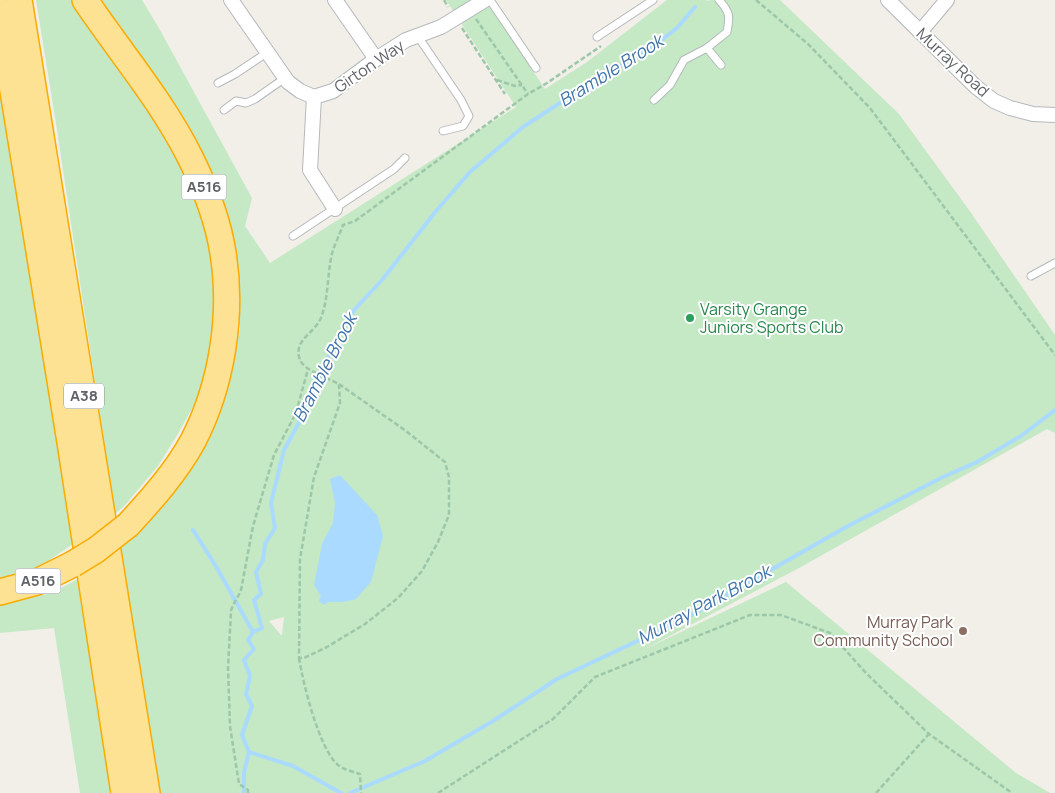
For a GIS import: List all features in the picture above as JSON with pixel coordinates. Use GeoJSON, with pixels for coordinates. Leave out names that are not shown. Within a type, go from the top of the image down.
{"type":"FeatureCollection","features":[{"type":"Feature","properties":{"kind":"highway","name":"A38"},"geometry":{"type":"LineString","coordinates":[[19,0],[147,793]]}},
{"type":"Feature","properties":{"kind":"highway","name":"A516"},"geometry":{"type":"LineString","coordinates":[[0,592],[36,582],[73,564],[96,550],[128,525],[166,482],[193,441],[208,405],[218,372],[224,340],[226,314],[224,254],[206,191],[189,155],[172,126],[140,77],[85,0]]}},
{"type":"Feature","properties":{"kind":"highway","name":"A38"},"geometry":{"type":"LineString","coordinates":[[0,11],[70,442],[124,793]]}},
{"type":"Feature","properties":{"kind":"street","name":"Girton Way"},"geometry":{"type":"LineString","coordinates":[[231,0],[288,82],[300,91],[314,97],[334,91],[376,59],[406,40],[441,27],[485,0]]}},
{"type":"Feature","properties":{"kind":"street"},"geometry":{"type":"LineString","coordinates":[[335,0],[376,59]]}},
{"type":"Feature","properties":{"kind":"street","name":"Murray Road"},"geometry":{"type":"LineString","coordinates":[[888,0],[976,87],[994,100],[1010,108],[1033,114],[1055,115]]}},
{"type":"Feature","properties":{"kind":"street"},"geometry":{"type":"LineString","coordinates":[[920,32],[947,0]]}},
{"type":"Feature","properties":{"kind":"street"},"geometry":{"type":"LineString","coordinates":[[314,97],[310,170],[335,209]]}},
{"type":"Feature","properties":{"kind":"lane"},"geometry":{"type":"LineString","coordinates":[[490,0],[536,68]]}},
{"type":"Feature","properties":{"kind":"lane"},"geometry":{"type":"LineString","coordinates":[[597,36],[653,0]]}},
{"type":"Feature","properties":{"kind":"lane"},"geometry":{"type":"LineString","coordinates":[[654,100],[670,85],[684,60],[707,48],[727,32],[729,17],[727,9],[718,0]]}},
{"type":"Feature","properties":{"kind":"lane"},"geometry":{"type":"LineString","coordinates":[[417,35],[462,100],[468,116],[463,126],[443,132]]}},
{"type":"Feature","properties":{"kind":"lane"},"geometry":{"type":"LineString","coordinates":[[707,48],[721,65]]}},
{"type":"Feature","properties":{"kind":"lane"},"geometry":{"type":"LineString","coordinates":[[218,83],[236,74],[268,52]]}},
{"type":"Feature","properties":{"kind":"lane"},"geometry":{"type":"LineString","coordinates":[[224,110],[236,101],[246,103],[255,100],[285,78]]}},
{"type":"Feature","properties":{"kind":"lane"},"geometry":{"type":"LineString","coordinates":[[293,236],[394,169],[406,158]]}},
{"type":"Feature","properties":{"kind":"lane"},"geometry":{"type":"LineString","coordinates":[[1031,276],[1055,263]]}},
{"type":"Feature","properties":{"kind":"path"},"geometry":{"type":"LineString","coordinates":[[444,0],[505,94]]}},
{"type":"Feature","properties":{"kind":"path"},"geometry":{"type":"LineString","coordinates":[[756,0],[808,44],[870,108],[1055,355]]}},
{"type":"Feature","properties":{"kind":"path"},"geometry":{"type":"LineString","coordinates":[[470,9],[528,94]]}},
{"type":"Feature","properties":{"kind":"path"},"geometry":{"type":"LineString","coordinates":[[299,658],[304,658],[327,647],[365,624],[398,598],[422,571],[438,542],[449,515],[449,477],[445,462],[406,430],[339,384],[308,369],[301,363],[298,352],[300,342],[313,330],[322,316],[333,250],[343,225],[355,221],[528,94],[601,46]]}},
{"type":"Feature","properties":{"kind":"path"},"geometry":{"type":"LineString","coordinates":[[496,80],[515,86],[522,85]]}},
{"type":"Feature","properties":{"kind":"path"},"geometry":{"type":"LineString","coordinates":[[248,793],[248,790],[239,784],[230,726],[228,668],[232,604],[238,598],[241,590],[253,526],[274,455],[296,414],[308,369]]}},
{"type":"Feature","properties":{"kind":"path"},"geometry":{"type":"LineString","coordinates":[[339,384],[340,403],[314,477],[300,559],[299,658],[303,684],[325,746],[338,765],[360,774],[361,793]]}},
{"type":"Feature","properties":{"kind":"path"},"geometry":{"type":"LineString","coordinates":[[438,793],[553,719],[595,677],[750,616],[781,615],[830,633],[866,673],[929,734],[1012,793]]}},
{"type":"Feature","properties":{"kind":"path"},"geometry":{"type":"LineString","coordinates":[[876,793],[929,734]]}},
{"type":"Feature","properties":{"kind":"green space"},"geometry":{"type":"Polygon","coordinates":[[[36,0],[72,0],[133,85],[182,160],[208,232],[215,288],[212,345],[203,388],[158,466],[115,514],[55,117],[36,0]]]}},
{"type":"Feature","properties":{"kind":"green space"},"geometry":{"type":"Polygon","coordinates":[[[100,0],[142,0],[252,198],[245,226],[270,263],[516,107],[446,0],[486,0],[545,89],[587,62],[667,0],[780,0],[899,114],[969,210],[1055,335],[1055,433],[1047,429],[799,568],[641,651],[786,582],[1016,773],[1050,793],[158,793],[121,548],[150,521],[175,491],[213,430],[225,397],[240,328],[234,251],[228,219],[206,160],[168,94],[100,0]],[[284,617],[269,621],[281,635],[284,617]]]}},
{"type":"Feature","properties":{"kind":"green space"},"geometry":{"type":"Polygon","coordinates":[[[0,72],[77,541],[32,572],[0,582],[0,72]]]}},
{"type":"Feature","properties":{"kind":"green space"},"geometry":{"type":"Polygon","coordinates":[[[80,578],[114,793],[80,793],[54,628],[0,633],[0,605],[51,593],[80,578]]]}},
{"type":"Feature","properties":{"kind":"water"},"geometry":{"type":"Polygon","coordinates":[[[340,475],[377,515],[383,536],[371,582],[356,599],[344,602],[328,602],[324,605],[319,601],[321,596],[314,585],[322,544],[333,523],[335,503],[330,479],[340,475]]]}},
{"type":"Feature","properties":{"kind":"waterway","name":"Bramble Brook"},"geometry":{"type":"LineString","coordinates":[[244,793],[244,773],[249,752],[242,735],[252,706],[246,694],[250,676],[244,660],[254,649],[248,640],[253,632],[262,628],[254,600],[261,594],[256,572],[263,560],[265,544],[275,528],[271,503],[284,450],[301,419],[336,340],[354,310],[382,280],[436,211],[470,172],[523,127],[589,84],[650,49],[677,28],[695,7]]}},
{"type":"Feature","properties":{"kind":"waterway","name":"Murray Park Brook"},"geometry":{"type":"LineString","coordinates":[[350,793],[425,761],[493,721],[557,679],[686,618],[848,526],[941,478],[977,462],[1021,436],[1055,410]]}},
{"type":"Feature","properties":{"kind":"waterway"},"geometry":{"type":"LineString","coordinates":[[193,530],[253,632]]}},
{"type":"Feature","properties":{"kind":"waterway","name":"Murray Park Brook"},"geometry":{"type":"LineString","coordinates":[[249,752],[293,766],[341,793]]}},
{"type":"Feature","properties":{"kind":"place","name":"Varsity Grange Juniors Sports Club"},"geometry":{"type":"Point","coordinates":[690,318]}},
{"type":"Feature","properties":{"kind":"place","name":"Murray Park Community School"},"geometry":{"type":"Point","coordinates":[963,631]}}]}
